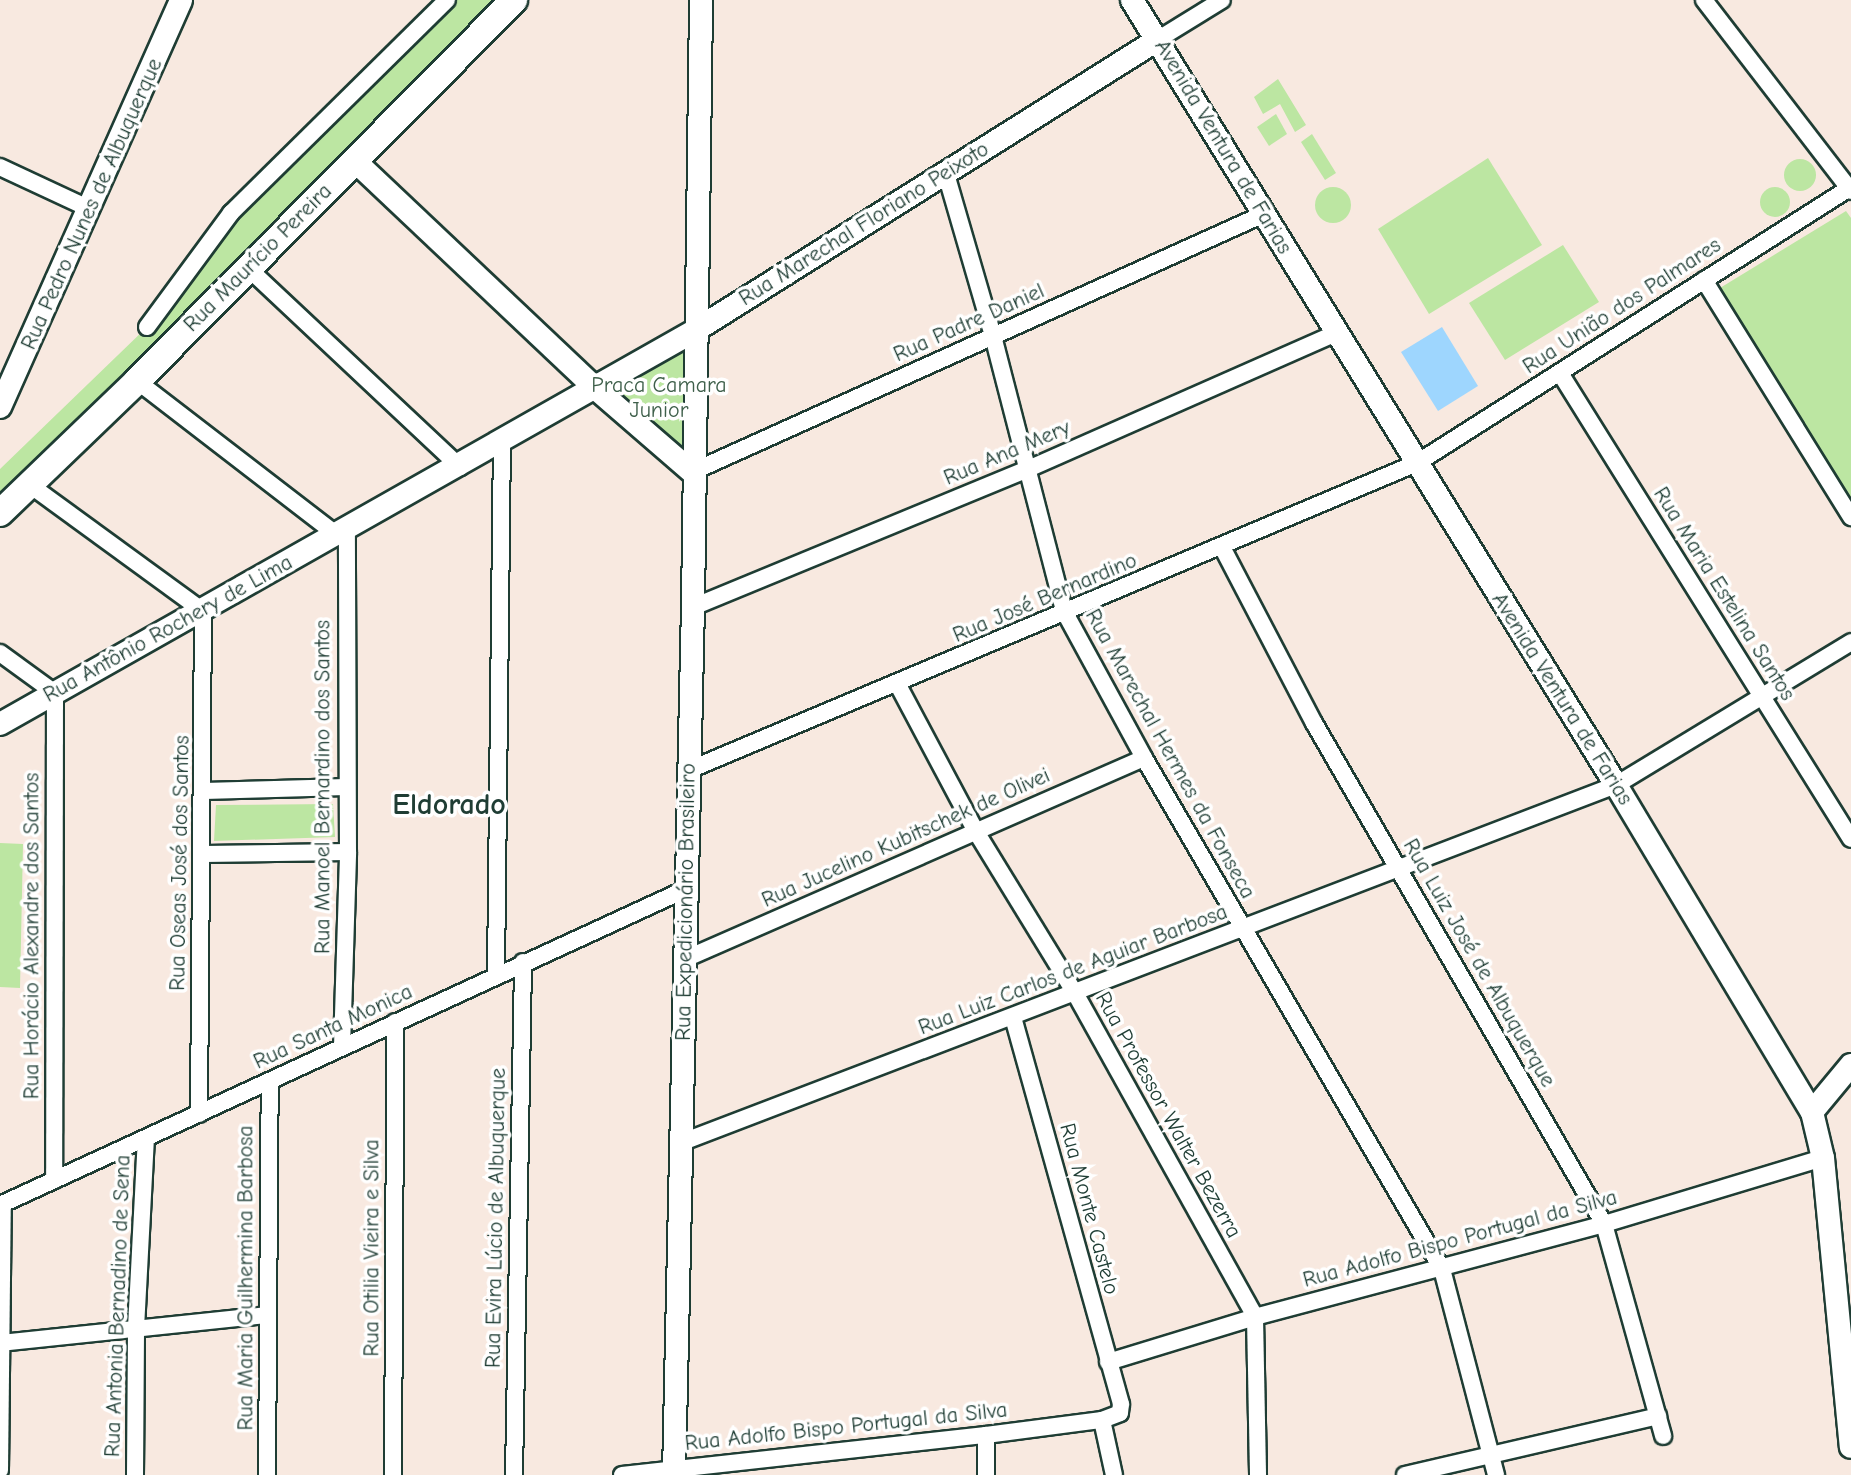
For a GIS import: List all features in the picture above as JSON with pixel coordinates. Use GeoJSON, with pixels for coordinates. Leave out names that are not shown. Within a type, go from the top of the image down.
{"type":"FeatureCollection","features":[{"type":"Feature","properties":{"kind":"main road","name":"Rua Maurício Pereira"},"geometry":{"type":"LineString","coordinates":[[0,513],[137,381],[514,0]]}},
{"type":"Feature","properties":{"kind":"street","name":"Rua Pedro Nunes de Albuquerque"},"geometry":{"type":"LineString","coordinates":[[0,407],[9,369],[90,209],[181,0]]}},
{"type":"Feature","properties":{"kind":"street"},"geometry":{"type":"LineString","coordinates":[[147,327],[231,213],[447,0]]}},
{"type":"Feature","properties":{"kind":"street","name":"Rua Expedicionário Brasileiro"},"geometry":{"type":"LineString","coordinates":[[674,1472],[693,607],[692,472],[701,0]]}},
{"type":"Feature","properties":{"kind":"street","name":"Avenida Ventura de Farias"},"geometry":{"type":"LineString","coordinates":[[1132,0],[1616,785],[1812,1112],[1823,1158],[1851,1447]]}},
{"type":"Feature","properties":{"kind":"street","name":"Rua Marechal Floriano Peixoto"},"geometry":{"type":"LineString","coordinates":[[502,441],[696,330],[1222,0]]}},
{"type":"Feature","properties":{"kind":"street"},"geometry":{"type":"LineString","coordinates":[[1704,0],[1850,189]]}},
{"type":"Feature","properties":{"kind":"street"},"geometry":{"type":"LineString","coordinates":[[355,161],[595,388],[692,472]]}},
{"type":"Feature","properties":{"kind":"street"},"geometry":{"type":"LineString","coordinates":[[0,167],[90,209]]}},
{"type":"Feature","properties":{"kind":"street","name":"Rua Marechal Hermes da Fonseca"},"geometry":{"type":"LineString","coordinates":[[946,174],[993,336],[1064,611],[1144,758],[1442,1269],[1496,1475]]}},
{"type":"Feature","properties":{"kind":"street","name":"Rua União dos Palmares"},"geometry":{"type":"LineString","coordinates":[[1417,463],[1850,189]]}},
{"type":"Feature","properties":{"kind":"street","name":"Rua Padre Daniel"},"geometry":{"type":"LineString","coordinates":[[692,472],[1264,214]]}},
{"type":"Feature","properties":{"kind":"street"},"geometry":{"type":"LineString","coordinates":[[248,268],[460,467]]}},
{"type":"Feature","properties":{"kind":"street"},"geometry":{"type":"LineString","coordinates":[[1704,280],[1851,517]]}},
{"type":"Feature","properties":{"kind":"street","name":"Rua Ana Mery"},"geometry":{"type":"LineString","coordinates":[[693,607],[1028,469],[1336,333]]}},
{"type":"Feature","properties":{"kind":"street","name":"Rua Maria Estelina Santos"},"geometry":{"type":"LineString","coordinates":[[1560,373],[1851,839]]}},
{"type":"Feature","properties":{"kind":"street"},"geometry":{"type":"LineString","coordinates":[[137,381],[342,531]]}},
{"type":"Feature","properties":{"kind":"street"},"geometry":{"type":"LineString","coordinates":[[496,974],[502,441]]}},
{"type":"Feature","properties":{"kind":"street","name":"Rua Antônio Rochery de Lima"},"geometry":{"type":"LineString","coordinates":[[0,724],[502,441]]}},
{"type":"Feature","properties":{"kind":"street","name":"Rua José Bernardino"},"geometry":{"type":"LineString","coordinates":[[689,770],[898,685],[1064,611],[1417,463]]}},
{"type":"Feature","properties":{"kind":"street"},"geometry":{"type":"LineString","coordinates":[[30,485],[203,611]]}},
{"type":"Feature","properties":{"kind":"street","name":"Rua Manoel Bernardino dos Santos"},"geometry":{"type":"LineString","coordinates":[[342,531],[348,852],[342,1047]]}},
{"type":"Feature","properties":{"kind":"street","name":"Rua Luiz José de Albuquerque"},"geometry":{"type":"LineString","coordinates":[[1222,547],[1314,723],[1604,1224],[1663,1436]]}},
{"type":"Feature","properties":{"kind":"street","name":"Rua Oseas José dos Santos"},"geometry":{"type":"LineString","coordinates":[[199,1114],[204,854],[203,611]]}},
{"type":"Feature","properties":{"kind":"street","name":"Rua Luiz Carlos de Aguiar Barbosa"},"geometry":{"type":"LineString","coordinates":[[680,1143],[1616,785],[1763,699],[1851,642]]}},
{"type":"Feature","properties":{"kind":"street"},"geometry":{"type":"LineString","coordinates":[[0,653],[55,693]]}},
{"type":"Feature","properties":{"kind":"street","name":"Rua Professor Walter Bezerra"},"geometry":{"type":"LineString","coordinates":[[898,685],[975,830],[1075,993],[1255,1317]]}},
{"type":"Feature","properties":{"kind":"street","name":"Rua Horácio Alexandre dos Santos"},"geometry":{"type":"LineString","coordinates":[[54,1180],[55,693]]}},
{"type":"Feature","properties":{"kind":"street","name":"Rua Jucelino Kubitschek de Olivei"},"geometry":{"type":"LineString","coordinates":[[685,959],[1144,758]]}},
{"type":"Feature","properties":{"kind":"street"},"geometry":{"type":"LineString","coordinates":[[204,791],[346,787]]}},
{"type":"Feature","properties":{"kind":"street"},"geometry":{"type":"LineString","coordinates":[[204,854],[348,852]]}},
{"type":"Feature","properties":{"kind":"street","name":"Rua Santa Monica"},"geometry":{"type":"LineString","coordinates":[[1,1207],[496,974],[686,889]]}},
{"type":"Feature","properties":{"kind":"street","name":"Rua Evira Lúcio de Albuquerque"},"geometry":{"type":"LineString","coordinates":[[514,1475],[523,962]]}},
{"type":"Feature","properties":{"kind":"street","name":"Rua Monte Castelo"},"geometry":{"type":"LineString","coordinates":[[1013,1017],[1121,1404],[1120,1413]]}},
{"type":"Feature","properties":{"kind":"street","name":"Rua Otilia Vieira e Silva"},"geometry":{"type":"LineString","coordinates":[[393,1475],[395,1022]]}},
{"type":"Feature","properties":{"kind":"street"},"geometry":{"type":"LineString","coordinates":[[1812,1112],[1851,1065]]}},
{"type":"Feature","properties":{"kind":"street","name":"Rua Maria Guilhermina Barbosa"},"geometry":{"type":"LineString","coordinates":[[267,1475],[270,1081]]}},
{"type":"Feature","properties":{"kind":"street","name":"Rua Antonia Bernadino de Sena"},"geometry":{"type":"LineString","coordinates":[[135,1475],[136,1328],[146,1139]]}},
{"type":"Feature","properties":{"kind":"street","name":"Rua Adolfo Bispo Portugal da Silva"},"geometry":{"type":"LineString","coordinates":[[1108,1362],[1255,1317],[1604,1224],[1823,1158]]}},
{"type":"Feature","properties":{"kind":"street"},"geometry":{"type":"LineString","coordinates":[[0,1470],[1,1207]]}},
{"type":"Feature","properties":{"kind":"street"},"geometry":{"type":"LineString","coordinates":[[1,1343],[268,1315]]}},
{"type":"Feature","properties":{"kind":"street"},"geometry":{"type":"LineString","coordinates":[[1255,1317],[1258,1475]]}},
{"type":"Feature","properties":{"kind":"street","name":"Rua Adolfo Bispo Portugal da Silva"},"geometry":{"type":"LineString","coordinates":[[622,1475],[674,1472],[986,1435],[1102,1420],[1120,1413]]}},
{"type":"Feature","properties":{"kind":"street"},"geometry":{"type":"LineString","coordinates":[[1405,1475],[1658,1416]]}},
{"type":"Feature","properties":{"kind":"street"},"geometry":{"type":"LineString","coordinates":[[1102,1420],[1114,1475]]}},
{"type":"Feature","properties":{"kind":"street"},"geometry":{"type":"LineString","coordinates":[[986,1435],[986,1475]]}},
{"type":"Feature","properties":{"kind":"green space"},"geometry":{"type":"Polygon","coordinates":[[[447,0],[514,0],[0,513],[0,469],[147,327],[231,213],[447,0]]]}},
{"type":"Feature","properties":{"kind":"green space"},"geometry":{"type":"Polygon","coordinates":[[[1278,79],[1306,125],[1295,132],[1280,104],[1263,114],[1254,97],[1278,79]]]}},
{"type":"Feature","properties":{"kind":"green space"},"geometry":{"type":"Polygon","coordinates":[[[1276,114],[1287,134],[1269,146],[1257,127],[1276,114]]]}},
{"type":"Feature","properties":{"kind":"green space"},"geometry":{"type":"Polygon","coordinates":[[[1312,134],[1336,173],[1325,180],[1301,142],[1312,134]]]}},
{"type":"Feature","properties":{"kind":"green space"},"geometry":{"type":"Polygon","coordinates":[[[1488,158],[1542,245],[1429,314],[1378,229],[1488,158]]]}},
{"type":"Feature","properties":{"kind":"green space"},"geometry":{"type":"Polygon","coordinates":[[[1800,159],[1811,164],[1816,175],[1811,186],[1800,191],[1789,186],[1784,175],[1789,164],[1800,159]]]}},
{"type":"Feature","properties":{"kind":"green space"},"geometry":{"type":"Polygon","coordinates":[[[1333,187],[1346,192],[1351,205],[1346,218],[1333,223],[1320,218],[1315,205],[1320,192],[1333,187]]]}},
{"type":"Feature","properties":{"kind":"green space"},"geometry":{"type":"Polygon","coordinates":[[[1775,187],[1781,188],[1789,196],[1789,208],[1781,216],[1775,217],[1769,216],[1761,208],[1760,202],[1761,196],[1769,188],[1775,187]]]}},
{"type":"Feature","properties":{"kind":"green space"},"geometry":{"type":"Polygon","coordinates":[[[1846,211],[1851,218],[1851,499],[1720,288],[1846,211]]]}},
{"type":"Feature","properties":{"kind":"green space"},"geometry":{"type":"Polygon","coordinates":[[[1563,245],[1599,302],[1505,360],[1469,303],[1563,245]]]}},
{"type":"Feature","properties":{"kind":"green space","name":"Praca Camara Junior"},"geometry":{"type":"Polygon","coordinates":[[[689,348],[688,460],[609,393],[689,348]]]}},
{"type":"Feature","properties":{"kind":"green space"},"geometry":{"type":"Polygon","coordinates":[[[333,804],[335,837],[214,841],[216,805],[333,804]]]}},
{"type":"Feature","properties":{"kind":"green space"},"geometry":{"type":"Polygon","coordinates":[[[0,843],[23,844],[20,988],[0,987],[0,843]]]}},
{"type":"Feature","properties":{"kind":"water"},"geometry":{"type":"Polygon","coordinates":[[[1442,327],[1478,386],[1438,411],[1401,352],[1442,327]]]}},
{"type":"Feature","properties":{"kind":"district","name":"Eldorado"},"geometry":{"type":"Point","coordinates":[449,805]}}]}
